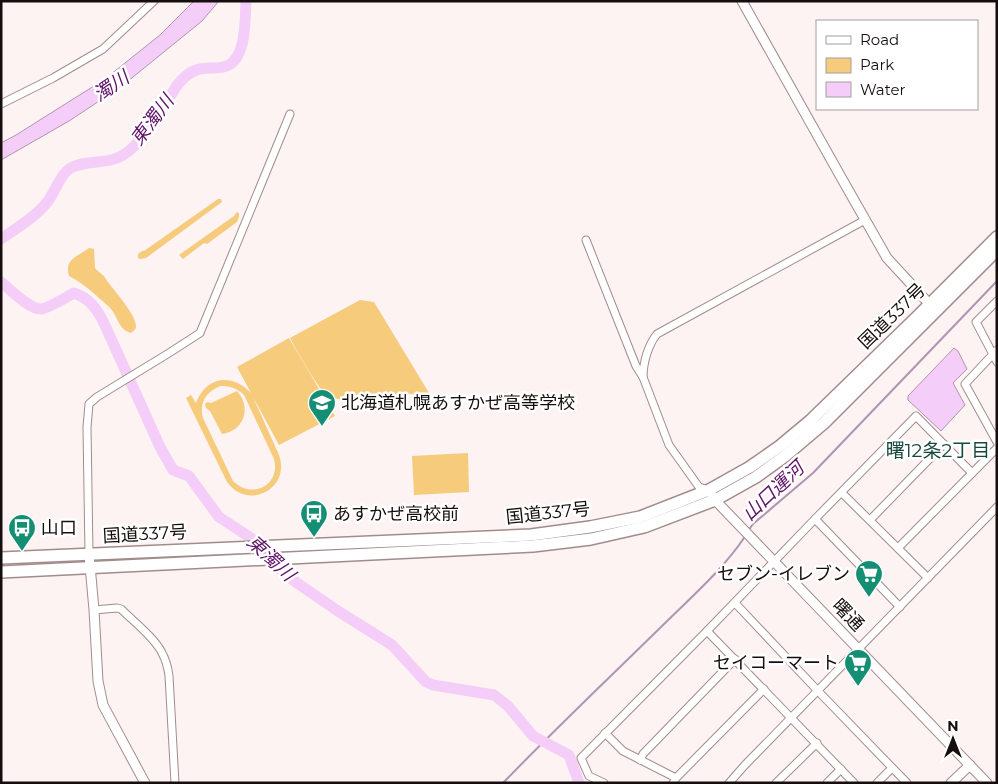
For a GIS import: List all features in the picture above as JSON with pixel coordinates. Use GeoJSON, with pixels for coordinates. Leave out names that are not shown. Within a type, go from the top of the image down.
{"type":"FeatureCollection","features":[{"type":"Feature","properties":{"kind":"highway","name":"国道337号"},"geometry":{"type":"LineString","coordinates":[[1,572],[533,546],[591,539],[644,526],[756,477],[785,456],[824,423],[997,236]]}},
{"type":"Feature","properties":{"kind":"highway","name":"国道337号"},"geometry":{"type":"LineString","coordinates":[[932,308],[997,250]]}},
{"type":"Feature","properties":{"kind":"highway","name":"国道337号"},"geometry":{"type":"LineString","coordinates":[[1,558],[531,535],[590,527],[640,517],[712,495]]}},
{"type":"Feature","properties":{"kind":"street"},"geometry":{"type":"LineString","coordinates":[[1,104],[53,78],[103,49],[154,1]]}},
{"type":"Feature","properties":{"kind":"street"},"geometry":{"type":"LineString","coordinates":[[742,1],[887,258],[932,308]]}},
{"type":"Feature","properties":{"kind":"street"},"geometry":{"type":"LineString","coordinates":[[145,783],[103,705],[98,681],[89,554],[89,404],[97,397],[197,336],[202,330],[290,114]]}},
{"type":"Feature","properties":{"kind":"street"},"geometry":{"type":"LineString","coordinates":[[643,378],[643,370],[650,342],[657,334],[865,220]]}},
{"type":"Feature","properties":{"kind":"street"},"geometry":{"type":"LineString","coordinates":[[586,240],[669,445],[699,487],[712,495]]}},
{"type":"Feature","properties":{"kind":"street"},"geometry":{"type":"LineString","coordinates":[[997,301],[976,322],[995,352],[997,362]]}},
{"type":"Feature","properties":{"kind":"street"},"geometry":{"type":"LineString","coordinates":[[995,352],[965,384],[997,442]]}},
{"type":"Feature","properties":{"kind":"street"},"geometry":{"type":"LineString","coordinates":[[604,783],[589,776],[581,758],[735,603],[916,416],[972,473]]}},
{"type":"Feature","properties":{"kind":"street"},"geometry":{"type":"LineString","coordinates":[[870,520],[944,444]]}},
{"type":"Feature","properties":{"kind":"street"},"geometry":{"type":"LineString","coordinates":[[898,548],[997,448]]}},
{"type":"Feature","properties":{"kind":"street"},"geometry":{"type":"LineString","coordinates":[[842,493],[928,578]]}},
{"type":"Feature","properties":{"kind":"street","name":"曙通"},"geometry":{"type":"LineString","coordinates":[[712,495],[987,783]]}},
{"type":"Feature","properties":{"kind":"street"},"geometry":{"type":"LineString","coordinates":[[729,783],[997,507]]}},
{"type":"Feature","properties":{"kind":"street"},"geometry":{"type":"LineString","coordinates":[[815,519],[900,607]]}},
{"type":"Feature","properties":{"kind":"street"},"geometry":{"type":"LineString","coordinates":[[735,603],[906,783]]}},
{"type":"Feature","properties":{"kind":"street"},"geometry":{"type":"LineString","coordinates":[[94,610],[121,609],[163,653],[169,676],[175,783]]}},
{"type":"Feature","properties":{"kind":"street"},"geometry":{"type":"LineString","coordinates":[[707,631],[854,783]]}},
{"type":"Feature","properties":{"kind":"street"},"geometry":{"type":"LineString","coordinates":[[640,760],[643,754],[735,659]]}},
{"type":"Feature","properties":{"kind":"street"},"geometry":{"type":"LineString","coordinates":[[605,733],[623,751],[674,780],[764,689]]}},
{"type":"Feature","properties":{"kind":"street"},"geometry":{"type":"LineString","coordinates":[[776,783],[816,744]]}},
{"type":"Feature","properties":{"kind":"street"},"geometry":{"type":"LineString","coordinates":[[951,783],[970,765]]}},
{"type":"Feature","properties":{"kind":"street"},"geometry":{"type":"LineString","coordinates":[[877,783],[892,768]]}},
{"type":"Feature","properties":{"kind":"street"},"geometry":{"type":"LineString","coordinates":[[827,783],[841,769]]}},
{"type":"Feature","properties":{"kind":"green space"},"geometry":{"type":"Polygon","coordinates":[[[218,199],[221,199],[222,202],[146,258],[138,258],[138,254],[142,251],[218,199]]]}},
{"type":"Feature","properties":{"kind":"green space"},"geometry":{"type":"Polygon","coordinates":[[[237,212],[239,217],[237,222],[183,259],[179,255],[234,216],[237,212]]]}},
{"type":"Feature","properties":{"kind":"green space"},"geometry":{"type":"Polygon","coordinates":[[[89,248],[94,249],[95,268],[124,303],[135,321],[135,330],[131,333],[123,329],[112,310],[86,286],[69,276],[68,266],[70,262],[89,248]]]}},
{"type":"Feature","properties":{"kind":"green space"},"geometry":{"type":"Polygon","coordinates":[[[360,300],[374,302],[429,393],[393,395],[393,399],[350,400],[334,398],[324,393],[290,338],[360,300]]]}},
{"type":"Feature","properties":{"kind":"green space"},"geometry":{"type":"Polygon","coordinates":[[[289,338],[335,416],[279,445],[253,397],[279,455],[281,467],[279,478],[273,486],[265,492],[256,495],[246,495],[236,491],[227,482],[186,398],[191,395],[196,403],[206,387],[220,380],[236,382],[251,393],[237,367],[289,338]],[[221,386],[211,391],[205,398],[202,407],[203,418],[233,481],[241,487],[248,489],[263,487],[273,476],[275,468],[274,459],[244,395],[236,389],[221,386]]]}},
{"type":"Feature","properties":{"kind":"green space"},"geometry":{"type":"Polygon","coordinates":[[[237,391],[244,404],[243,418],[236,428],[222,434],[205,404],[237,391]]]}},
{"type":"Feature","properties":{"kind":"green space"},"geometry":{"type":"Polygon","coordinates":[[[468,453],[469,492],[414,495],[412,456],[468,453]]]}},
{"type":"Feature","properties":{"kind":"water","name":"濁川"},"geometry":{"type":"Polygon","coordinates":[[[194,1],[219,1],[202,21],[122,86],[69,121],[1,160],[1,143],[105,79],[160,35],[194,1]]]}},
{"type":"Feature","properties":{"kind":"water"},"geometry":{"type":"Polygon","coordinates":[[[954,348],[958,351],[967,369],[953,383],[965,405],[941,431],[908,400],[908,396],[954,348]]]}},
{"type":"Feature","properties":{"kind":"waterway","name":"東濁川"},"geometry":{"type":"LineString","coordinates":[[1,239],[27,221],[44,206],[63,175],[69,169],[84,163],[111,160],[132,148],[148,129],[178,84],[189,74],[196,70],[231,64],[237,58],[241,49],[245,29],[246,1]]}},
{"type":"Feature","properties":{"kind":"waterway","name":"山口運河"},"geometry":{"type":"LineString","coordinates":[[748,531],[753,524],[813,473],[997,281]]}},
{"type":"Feature","properties":{"kind":"waterway","name":"東濁川"},"geometry":{"type":"LineString","coordinates":[[1,282],[26,303],[36,308],[48,307],[74,293],[88,301],[103,321],[160,447],[173,470],[189,476],[219,517],[254,540],[278,568],[297,583],[392,645],[426,682],[433,685],[494,695],[508,706],[533,736],[569,755],[579,783]]}},
{"type":"Feature","properties":{"kind":"waterway","name":"山口運河"},"geometry":{"type":"LineString","coordinates":[[503,783],[706,583],[746,535]]}},
{"type":"Feature","properties":{"kind":"place","name":"北海道札幌あすかぜ高等学校"},"geometry":{"type":"Point","coordinates":[322,427]}},
{"type":"Feature","properties":{"kind":"place","name":"あすかぜ高校前"},"geometry":{"type":"Point","coordinates":[314,538]}},
{"type":"Feature","properties":{"kind":"place","name":"山口"},"geometry":{"type":"Point","coordinates":[22,552]}},
{"type":"Feature","properties":{"kind":"place","name":"セブン-イレブン"},"geometry":{"type":"Point","coordinates":[869,598]}},
{"type":"Feature","properties":{"kind":"place","name":"セイコーマート"},"geometry":{"type":"Point","coordinates":[858,687]}},
{"type":"Feature","properties":{"kind":"district","name":"曙12条2丁目"},"geometry":{"type":"Point","coordinates":[938,450]}}]}
